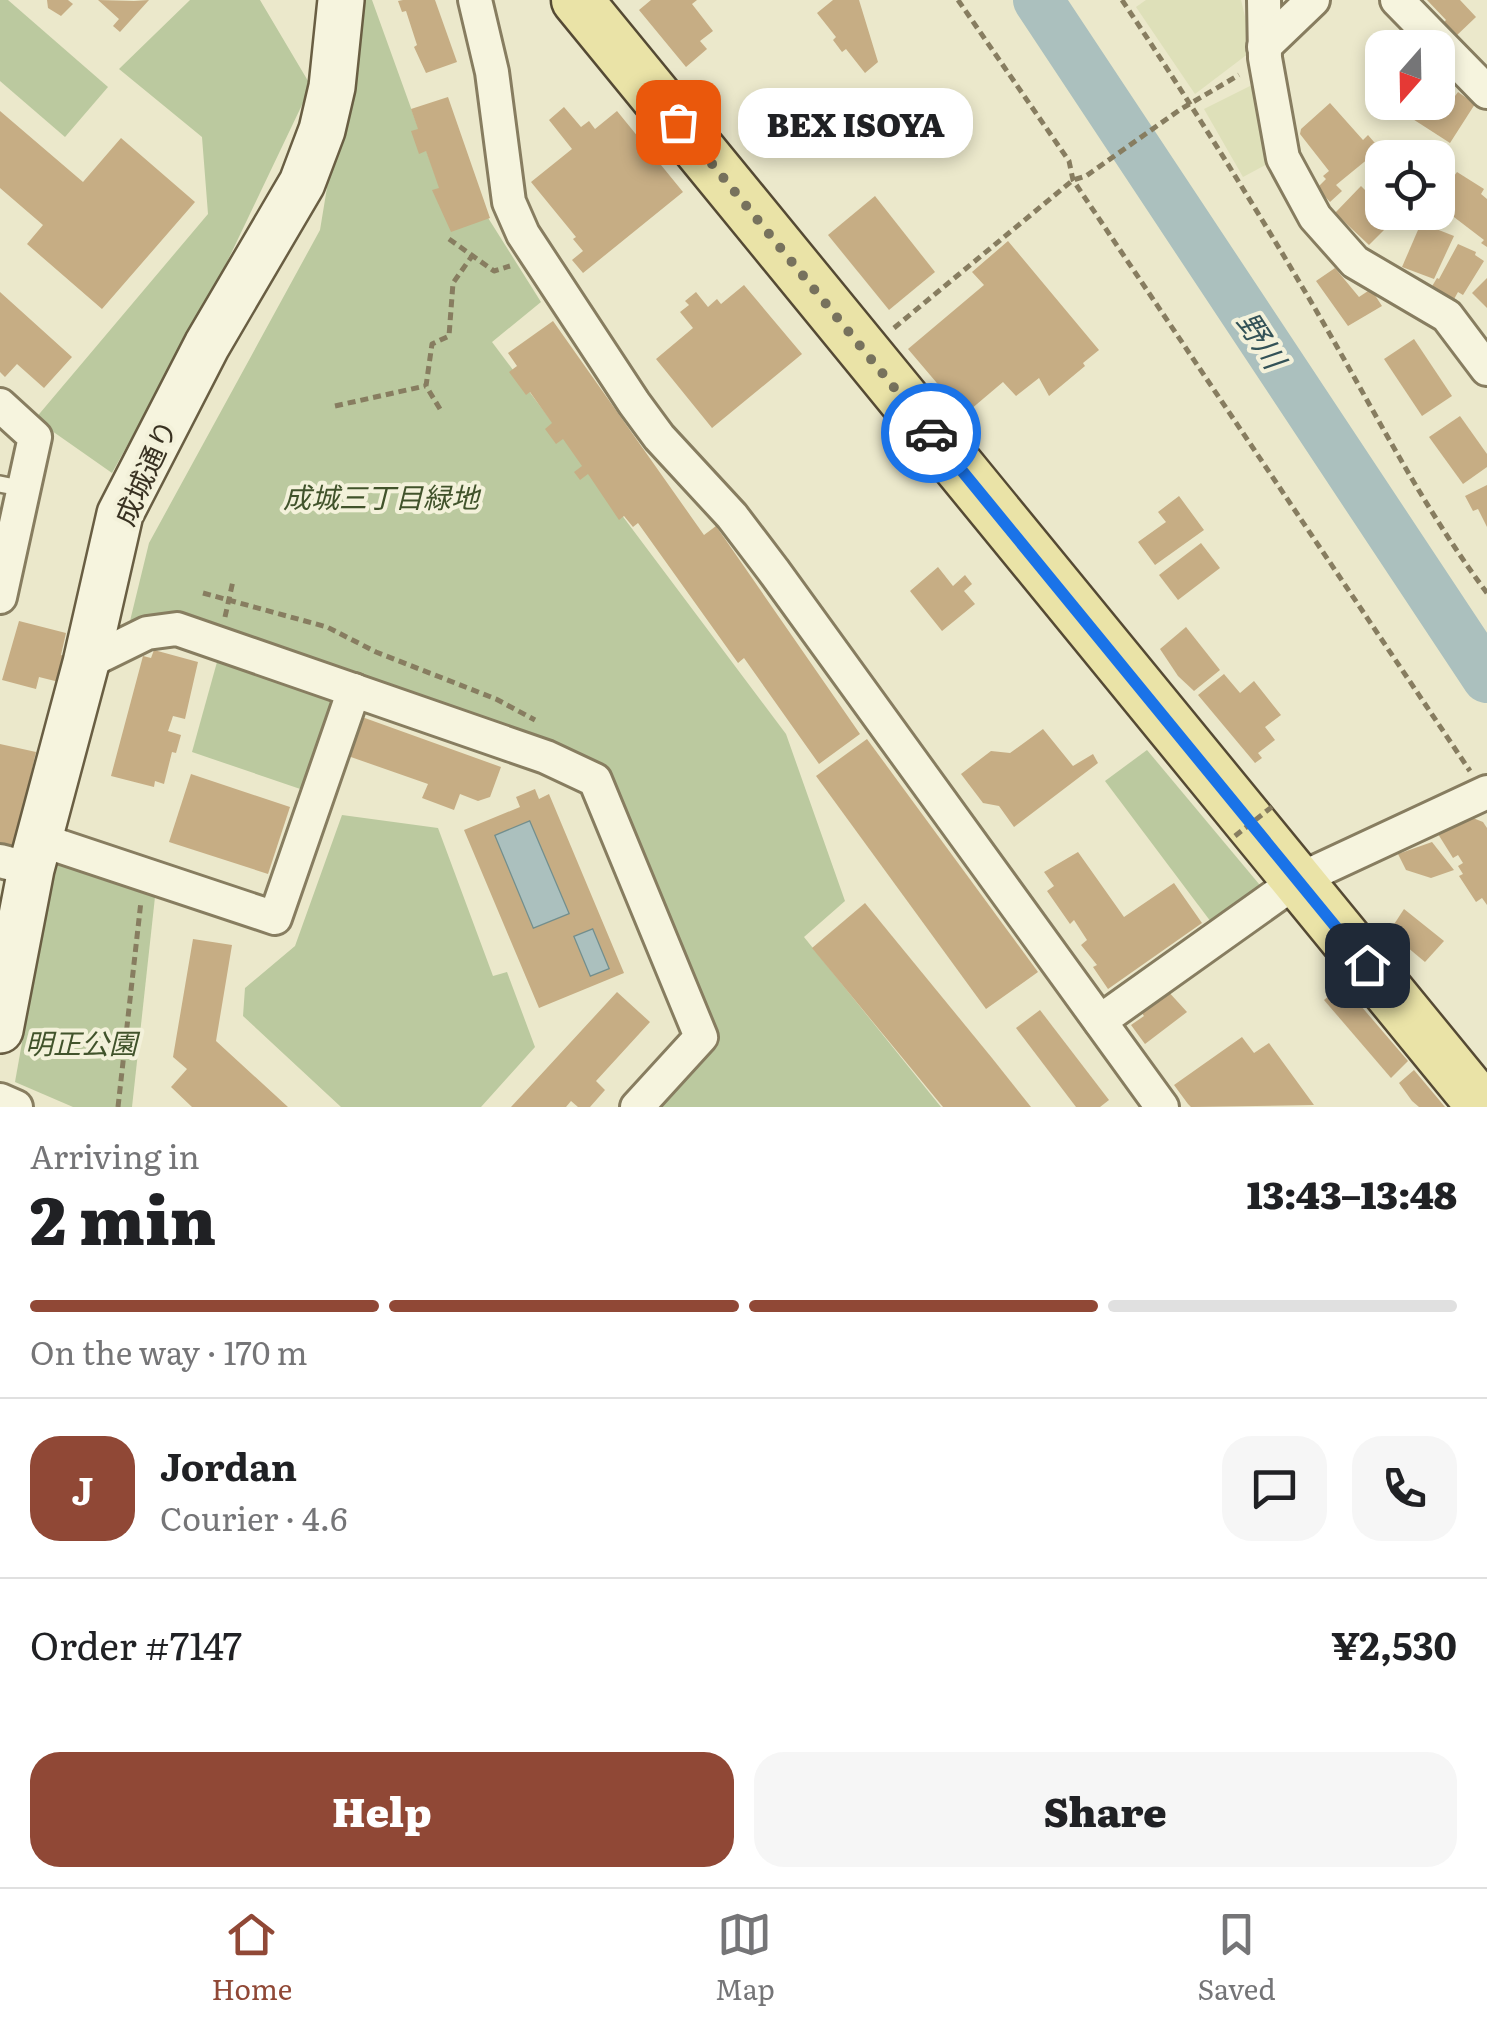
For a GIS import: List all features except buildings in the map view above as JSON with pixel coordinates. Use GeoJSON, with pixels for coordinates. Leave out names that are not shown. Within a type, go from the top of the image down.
{"type":"FeatureCollection","features":[{"type":"Feature","properties":{"kind":"main road"},"geometry":{"type":"LineString","coordinates":[[577,0],[1482,1107]]}},
{"type":"Feature","properties":{"kind":"street","name":"成城通り"},"geometry":{"type":"LineString","coordinates":[[0,1030],[23,856],[86,663],[120,514],[207,345],[302,183],[332,87],[340,0]]}},
{"type":"Feature","properties":{"kind":"street"},"geometry":{"type":"LineString","coordinates":[[475,0],[492,72],[509,202],[537,258],[642,414],[732,516],[773,570],[1100,1021],[1154,1104]]}},
{"type":"Feature","properties":{"kind":"street"},"geometry":{"type":"LineString","coordinates":[[1264,0],[1264,52],[1283,158],[1315,217],[1355,262],[1447,316],[1486,363]]}},
{"type":"Feature","properties":{"kind":"street"},"geometry":{"type":"LineString","coordinates":[[1264,52],[1314,0]]}},
{"type":"Feature","properties":{"kind":"street"},"geometry":{"type":"LineString","coordinates":[[1397,0],[1487,92]]}},
{"type":"Feature","properties":{"kind":"street"},"geometry":{"type":"LineString","coordinates":[[0,405],[36,437],[12,487],[0,597]]}},
{"type":"Feature","properties":{"kind":"street"},"geometry":{"type":"LineString","coordinates":[[86,663],[147,633],[177,629],[546,757],[595,780],[701,1037],[637,1107]]}},
{"type":"Feature","properties":{"kind":"street"},"geometry":{"type":"LineString","coordinates":[[23,856],[144,874],[274,918],[354,690]]}},
{"type":"Feature","properties":{"kind":"street"},"geometry":{"type":"LineString","coordinates":[[1100,1021],[1298,880],[1486,793]]}},
{"type":"Feature","properties":{"kind":"street"},"geometry":{"type":"LineString","coordinates":[[0,1100],[16,1107]]}},
{"type":"Feature","properties":{"kind":"path"},"geometry":{"type":"LineString","coordinates":[[958,0],[1069,161],[1073,180],[1486,793]]}},
{"type":"Feature","properties":{"kind":"path"},"geometry":{"type":"LineString","coordinates":[[1122,0],[1191,104],[1317,312],[1451,544],[1487,593]]}},
{"type":"Feature","properties":{"kind":"path"},"geometry":{"type":"LineString","coordinates":[[865,352],[1073,180],[1086,176],[1264,52]]}},
{"type":"Feature","properties":{"kind":"path"},"geometry":{"type":"LineString","coordinates":[[449,240],[494,271],[537,258]]}},
{"type":"Feature","properties":{"kind":"path"},"geometry":{"type":"LineString","coordinates":[[440,408],[426,386],[432,344],[450,336],[453,283],[469,254]]}},
{"type":"Feature","properties":{"kind":"path"},"geometry":{"type":"LineString","coordinates":[[335,406],[426,386]]}},
{"type":"Feature","properties":{"kind":"path"},"geometry":{"type":"LineString","coordinates":[[204,593],[327,627],[392,658],[496,698],[538,722]]}},
{"type":"Feature","properties":{"kind":"path"},"geometry":{"type":"LineString","coordinates":[[1235,836],[1273,806]]}},
{"type":"Feature","properties":{"kind":"path"},"geometry":{"type":"LineString","coordinates":[[118,1107],[144,874]]}},
{"type":"Feature","properties":{"kind":"green space"},"geometry":{"type":"Polygon","coordinates":[[[0,0],[8,0],[108,87],[65,137],[0,81],[0,0]]]}},
{"type":"Feature","properties":{"kind":"green space"},"geometry":{"type":"Polygon","coordinates":[[[190,0],[260,0],[311,86],[216,285],[112,473],[35,419],[208,214],[202,137],[119,69],[190,0]]]}},
{"type":"Feature","properties":{"kind":"green space","name":"成城三丁目緑地"},"geometry":{"type":"Polygon","coordinates":[[[358,0],[372,0],[451,219],[485,213],[541,302],[492,342],[786,734],[845,901],[804,937],[941,1107],[653,1107],[710,1042],[601,769],[185,616],[130,621],[149,543],[320,230],[358,0]]]}},
{"type":"Feature","properties":{"kind":"green space"},"geometry":{"type":"Polygon","coordinates":[[[1146,0],[1241,0],[1253,50],[1195,94],[1136,7],[1146,0]]]}},
{"type":"Feature","properties":{"kind":"green space"},"geometry":{"type":"Polygon","coordinates":[[[1254,84],[1275,160],[1243,177],[1204,109],[1254,84]]]}},
{"type":"Feature","properties":{"kind":"green space"},"geometry":{"type":"Polygon","coordinates":[[[222,644],[354,690],[318,795],[192,752],[222,644]]]}},
{"type":"Feature","properties":{"kind":"green space"},"geometry":{"type":"Polygon","coordinates":[[[1147,750],[1264,890],[1211,922],[1105,781],[1147,750]]]}},
{"type":"Feature","properties":{"kind":"green space"},"geometry":{"type":"Polygon","coordinates":[[[342,815],[438,828],[493,976],[507,972],[535,1047],[481,1107],[341,1107],[243,1016],[245,988],[295,946],[342,815]]]}},
{"type":"Feature","properties":{"kind":"green space","name":"明正公園"},"geometry":{"type":"Polygon","coordinates":[[[54,862],[155,897],[132,1107],[73,1107],[15,1082],[54,862]]]}},
{"type":"Feature","properties":{"kind":"shaded area"},"geometry":{"type":"Polygon","coordinates":[[[530,820],[570,914],[533,929],[494,835],[530,820]]]}},
{"type":"Feature","properties":{"kind":"shaded area"},"geometry":{"type":"Polygon","coordinates":[[[593,928],[610,969],[590,977],[573,936],[593,928]]]}},
{"type":"Feature","properties":{"kind":"waterway","name":"野川"},"geometry":{"type":"LineString","coordinates":[[1038,0],[1487,678]]}},
{"type":"Feature","properties":{"kind":"way so far"},"geometry":{"type":"LineString","coordinates":[[678,122],[931,433]]}},
{"type":"Feature","properties":{"kind":"place","name":"BEX ISOYA"},"geometry":{"type":"Point","coordinates":[678,122]}},
{"type":"Feature","properties":{"kind":"route"},"geometry":{"type":"LineString","coordinates":[[931,433],[1367,965]]}}]}
